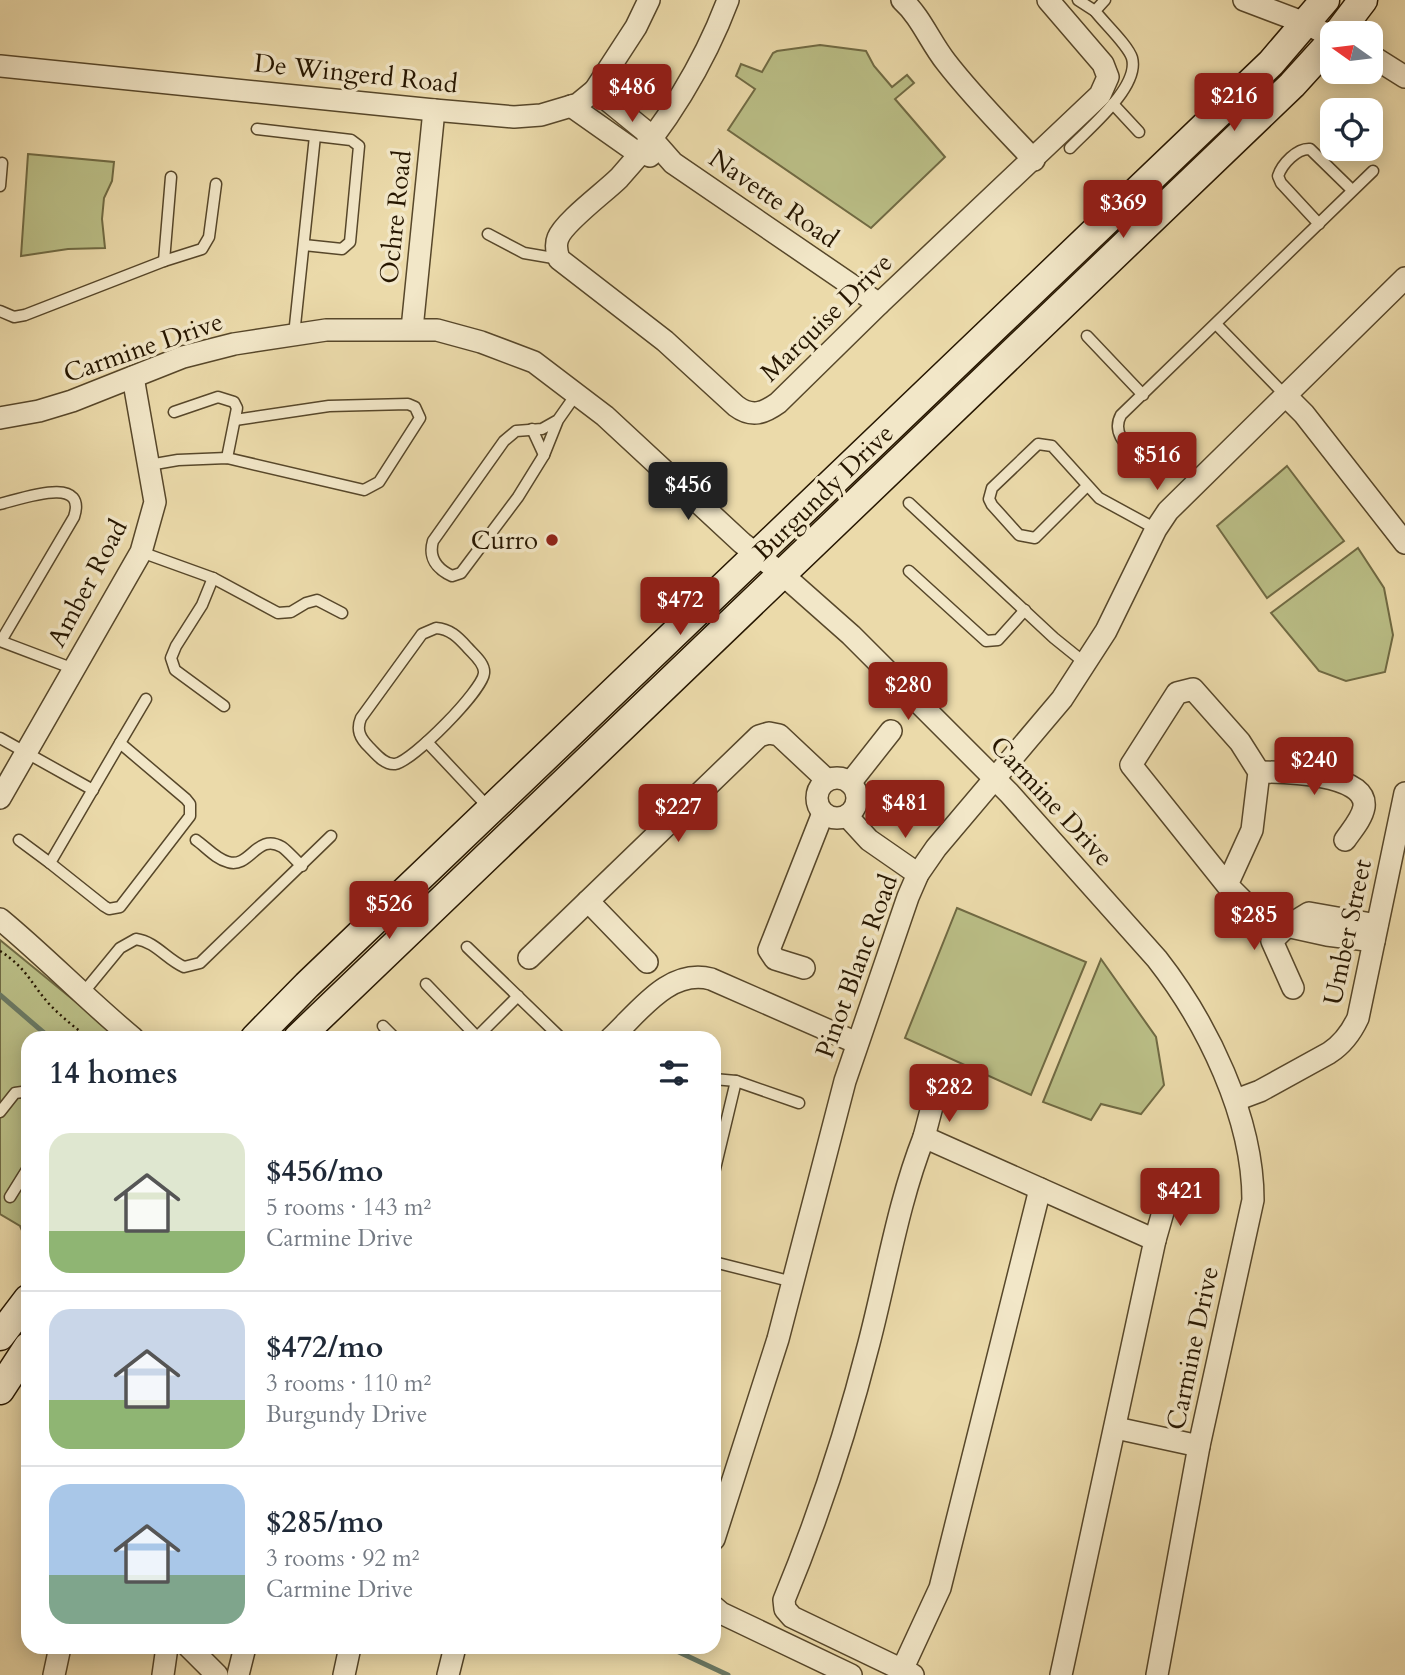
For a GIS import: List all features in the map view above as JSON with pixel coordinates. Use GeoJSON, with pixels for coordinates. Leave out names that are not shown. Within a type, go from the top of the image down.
{"type":"FeatureCollection","features":[{"type":"Feature","properties":{"kind":"main road","name":"Burgundy Drive"},"geometry":{"type":"LineString","coordinates":[[262,1031],[1261,73],[1325,0]]}},
{"type":"Feature","properties":{"kind":"main road"},"geometry":{"type":"LineString","coordinates":[[1347,21],[1363,0]]}},
{"type":"Feature","properties":{"kind":"main road","name":"Burgundy Drive"},"geometry":{"type":"LineString","coordinates":[[305,1031],[1292,85],[1320,53]]}},
{"type":"Feature","properties":{"kind":"main road"},"geometry":{"type":"LineString","coordinates":[[0,1336],[21,1308]]}},
{"type":"Feature","properties":{"kind":"main road"},"geometry":{"type":"LineString","coordinates":[[0,1390],[21,1358]]}},
{"type":"Feature","properties":{"kind":"street","name":"De Wingerd Road"},"geometry":{"type":"LineString","coordinates":[[0,66],[434,110],[514,117],[541,115],[585,100],[595,90],[636,27],[649,0]]}},
{"type":"Feature","properties":{"kind":"street"},"geometry":{"type":"LineString","coordinates":[[559,259],[557,243],[560,234],[618,179],[645,145],[696,69],[728,0]]}},
{"type":"Feature","properties":{"kind":"street"},"geometry":{"type":"LineString","coordinates":[[902,0],[912,9],[934,47],[969,90],[1034,160]]}},
{"type":"Feature","properties":{"kind":"street","name":"Marquise Drive"},"geometry":{"type":"LineString","coordinates":[[559,259],[664,341],[728,399],[747,413],[765,412],[778,403],[878,304],[1034,160],[1103,91],[1108,77],[1104,64],[1048,0]]}},
{"type":"Feature","properties":{"kind":"street"},"geometry":{"type":"LineString","coordinates":[[1244,0],[1305,23],[1320,32]]}},
{"type":"Feature","properties":{"kind":"street"},"geometry":{"type":"LineString","coordinates":[[1383,63],[1405,77]]}},
{"type":"Feature","properties":{"kind":"street"},"geometry":{"type":"LineString","coordinates":[[595,90],[645,145]]}},
{"type":"Feature","properties":{"kind":"street"},"geometry":{"type":"LineString","coordinates":[[571,106],[645,145]]}},
{"type":"Feature","properties":{"kind":"street","name":"Ochre Road"},"geometry":{"type":"LineString","coordinates":[[412,329],[434,110]]}},
{"type":"Feature","properties":{"kind":"street","name":"Navette Road"},"geometry":{"type":"LineString","coordinates":[[645,145],[878,304]]}},
{"type":"Feature","properties":{"kind":"street","name":"Pinot Blanc Road"},"geometry":{"type":"LineString","coordinates":[[721,1517],[775,1350],[845,1081],[902,912],[922,868],[994,778],[1044,722],[1085,663],[1106,631],[1156,529],[1168,511],[1405,278]]}},
{"type":"Feature","properties":{"kind":"street","name":"Carmine Drive"},"geometry":{"type":"LineString","coordinates":[[0,418],[72,401],[183,357],[294,335],[354,329],[437,330],[505,351],[534,362],[578,393],[757,555],[851,635],[994,778],[1175,982],[1236,1100],[1251,1173],[1253,1200],[1199,1446],[1157,1675]]}},
{"type":"Feature","properties":{"kind":"street","name":"Amber Road"},"geometry":{"type":"LineString","coordinates":[[0,798],[141,552],[155,502],[133,377]]}},
{"type":"Feature","properties":{"kind":"street"},"geometry":{"type":"LineString","coordinates":[[1285,395],[1304,414],[1405,543]]}},
{"type":"Feature","properties":{"kind":"street"},"geometry":{"type":"LineString","coordinates":[[1227,885],[1252,830],[1259,772],[1240,742],[1193,689],[1177,692],[1131,765],[1227,885],[1263,921],[1286,927]]}},
{"type":"Feature","properties":{"kind":"street"},"geometry":{"type":"LineString","coordinates":[[850,783],[891,731]]}},
{"type":"Feature","properties":{"kind":"street"},"geometry":{"type":"LineString","coordinates":[[529,958],[759,736],[769,733],[779,735],[827,780]]}},
{"type":"Feature","properties":{"kind":"street"},"geometry":{"type":"LineString","coordinates":[[1259,772],[1304,773],[1355,787],[1362,794],[1364,807],[1345,840]]}},
{"type":"Feature","properties":{"kind":"street"},"geometry":{"type":"LineString","coordinates":[[839,778],[850,783],[857,794],[851,811],[835,818],[823,813],[817,796],[827,780],[839,778]]}},
{"type":"Feature","properties":{"kind":"street","name":"Umber Street"},"geometry":{"type":"LineString","coordinates":[[1236,1100],[1260,1091],[1329,1053],[1349,1035],[1358,1018],[1405,793]]}},
{"type":"Feature","properties":{"kind":"street"},"geometry":{"type":"LineString","coordinates":[[491,810],[513,832]]}},
{"type":"Feature","properties":{"kind":"street"},"geometry":{"type":"LineString","coordinates":[[851,811],[877,829],[922,868]]}},
{"type":"Feature","properties":{"kind":"street"},"geometry":{"type":"LineString","coordinates":[[804,968],[775,959],[769,950],[823,813]]}},
{"type":"Feature","properties":{"kind":"street"},"geometry":{"type":"LineString","coordinates":[[588,901],[647,962]]}},
{"type":"Feature","properties":{"kind":"street"},"geometry":{"type":"LineString","coordinates":[[1293,988],[1272,941],[1286,927],[1309,913],[1375,933]]}},
{"type":"Feature","properties":{"kind":"street"},"geometry":{"type":"LineString","coordinates":[[0,919],[126,1031]]}},
{"type":"Feature","properties":{"kind":"street"},"geometry":{"type":"LineString","coordinates":[[619,1031],[670,984],[694,976],[711,979],[857,1043]]}},
{"type":"Feature","properties":{"kind":"street"},"geometry":{"type":"LineString","coordinates":[[934,1099],[924,1137],[911,1169],[869,1345],[812,1532],[784,1600],[785,1609],[792,1617],[907,1672],[940,1588],[1040,1189]]}},
{"type":"Feature","properties":{"kind":"street"},"geometry":{"type":"LineString","coordinates":[[924,1137],[1155,1240]]}},
{"type":"Feature","properties":{"kind":"street"},"geometry":{"type":"LineString","coordinates":[[1061,1675],[1155,1240],[1165,1205]]}},
{"type":"Feature","properties":{"kind":"street"},"geometry":{"type":"LineString","coordinates":[[1116,1428],[1199,1446]]}},
{"type":"Feature","properties":{"kind":"street"},"geometry":{"type":"LineString","coordinates":[[721,1612],[851,1675]]}},
{"type":"Feature","properties":{"kind":"street"},"geometry":{"type":"LineString","coordinates":[[54,1675],[58,1654]]}},
{"type":"Feature","properties":{"kind":"street"},"geometry":{"type":"LineString","coordinates":[[163,1675],[166,1654]]}},
{"type":"Feature","properties":{"kind":"street"},"geometry":{"type":"LineString","coordinates":[[196,1654],[217,1675]]}},
{"type":"Feature","properties":{"kind":"street"},"geometry":{"type":"LineString","coordinates":[[238,1675],[243,1654]]}},
{"type":"Feature","properties":{"kind":"street"},"geometry":{"type":"LineString","coordinates":[[344,1675],[348,1654]]}},
{"type":"Feature","properties":{"kind":"street"},"geometry":{"type":"LineString","coordinates":[[449,1675],[453,1654]]}},
{"type":"Feature","properties":{"kind":"lane"},"geometry":{"type":"LineString","coordinates":[[1070,148],[1113,104],[1132,74],[1131,54],[1095,11],[1078,0]]}},
{"type":"Feature","properties":{"kind":"lane"},"geometry":{"type":"LineString","coordinates":[[1095,11],[1105,0]]}},
{"type":"Feature","properties":{"kind":"lane"},"geometry":{"type":"LineString","coordinates":[[1113,104],[1139,132]]}},
{"type":"Feature","properties":{"kind":"lane"},"geometry":{"type":"LineString","coordinates":[[257,130],[351,140],[359,146],[351,234],[347,246],[342,248],[304,245]]}},
{"type":"Feature","properties":{"kind":"lane"},"geometry":{"type":"LineString","coordinates":[[294,335],[315,136]]}},
{"type":"Feature","properties":{"kind":"lane"},"geometry":{"type":"LineString","coordinates":[[1320,224],[1281,183],[1278,176],[1281,169],[1299,151],[1310,149],[1352,190]]}},
{"type":"Feature","properties":{"kind":"lane"},"geometry":{"type":"LineString","coordinates":[[0,186],[2,163]]}},
{"type":"Feature","properties":{"kind":"lane"},"geometry":{"type":"LineString","coordinates":[[1143,462],[1119,435],[1117,425],[1121,415],[1373,171]]}},
{"type":"Feature","properties":{"kind":"lane"},"geometry":{"type":"LineString","coordinates":[[164,261],[171,177]]}},
{"type":"Feature","properties":{"kind":"lane"},"geometry":{"type":"LineString","coordinates":[[0,311],[13,317],[25,315],[164,261],[195,252],[206,244],[216,184]]}},
{"type":"Feature","properties":{"kind":"lane"},"geometry":{"type":"LineString","coordinates":[[488,234],[524,253],[559,259]]}},
{"type":"Feature","properties":{"kind":"lane"},"geometry":{"type":"LineString","coordinates":[[1216,324],[1285,395]]}},
{"type":"Feature","properties":{"kind":"lane"},"geometry":{"type":"LineString","coordinates":[[1087,336],[1143,395]]}},
{"type":"Feature","properties":{"kind":"lane"},"geometry":{"type":"LineString","coordinates":[[558,420],[542,429],[516,431],[504,441],[432,541],[431,556],[438,567],[452,576],[461,573],[518,497],[544,455],[558,420],[578,393]]}},
{"type":"Feature","properties":{"kind":"lane"},"geometry":{"type":"LineString","coordinates":[[174,412],[222,397],[234,402],[237,408],[228,458]]}},
{"type":"Feature","properties":{"kind":"lane"},"geometry":{"type":"LineString","coordinates":[[149,465],[178,460],[228,458],[363,490],[380,482],[420,418],[415,407],[408,404],[329,406],[235,420]]}},
{"type":"Feature","properties":{"kind":"lane"},"geometry":{"type":"LineString","coordinates":[[532,429],[544,455]]}},
{"type":"Feature","properties":{"kind":"lane"},"geometry":{"type":"LineString","coordinates":[[1087,486],[1035,538],[1019,535],[989,499],[992,488],[1042,443],[1052,446],[1087,486],[1108,505],[1156,529]]}},
{"type":"Feature","properties":{"kind":"lane"},"geometry":{"type":"LineString","coordinates":[[0,504],[58,491],[70,493],[75,498],[78,506],[74,517],[0,641],[74,668]]}},
{"type":"Feature","properties":{"kind":"lane"},"geometry":{"type":"LineString","coordinates":[[909,503],[1085,663]]}},
{"type":"Feature","properties":{"kind":"lane"},"geometry":{"type":"LineString","coordinates":[[141,552],[213,578],[278,613],[291,612],[317,600],[342,613]]}},
{"type":"Feature","properties":{"kind":"lane"},"geometry":{"type":"LineString","coordinates":[[909,571],[986,641],[998,640],[1025,610]]}},
{"type":"Feature","properties":{"kind":"lane"},"geometry":{"type":"LineString","coordinates":[[213,578],[202,605],[174,651],[172,665],[224,706]]}},
{"type":"Feature","properties":{"kind":"lane"},"geometry":{"type":"LineString","coordinates":[[430,629],[444,629],[453,632],[463,642],[483,665],[484,673],[472,696],[427,742],[402,761],[387,763],[362,740],[358,724],[422,634],[430,629]]}},
{"type":"Feature","properties":{"kind":"lane"},"geometry":{"type":"LineString","coordinates":[[50,863],[146,699]]}},
{"type":"Feature","properties":{"kind":"lane"},"geometry":{"type":"LineString","coordinates":[[0,738],[93,790]]}},
{"type":"Feature","properties":{"kind":"lane"},"geometry":{"type":"LineString","coordinates":[[427,742],[491,810]]}},
{"type":"Feature","properties":{"kind":"lane"},"geometry":{"type":"LineString","coordinates":[[19,840],[104,906],[116,909],[120,907],[190,816],[190,804],[120,743]]}},
{"type":"Feature","properties":{"kind":"lane"},"geometry":{"type":"LineString","coordinates":[[83,993],[120,948],[136,939],[154,945],[184,967],[200,963],[331,836]]}},
{"type":"Feature","properties":{"kind":"lane"},"geometry":{"type":"LineString","coordinates":[[196,840],[221,859],[234,863],[242,861],[262,844],[271,844],[281,847],[302,866]]}},
{"type":"Feature","properties":{"kind":"lane"},"geometry":{"type":"LineString","coordinates":[[467,947],[554,1031]]}},
{"type":"Feature","properties":{"kind":"lane"},"geometry":{"type":"LineString","coordinates":[[426,984],[471,1031]]}},
{"type":"Feature","properties":{"kind":"lane"},"geometry":{"type":"LineString","coordinates":[[483,1031],[518,996]]}},
{"type":"Feature","properties":{"kind":"lane"},"geometry":{"type":"LineString","coordinates":[[383,1026],[388,1031]]}},
{"type":"Feature","properties":{"kind":"lane"},"geometry":{"type":"LineString","coordinates":[[721,1080],[736,1081],[799,1103]]}},
{"type":"Feature","properties":{"kind":"lane"},"geometry":{"type":"LineString","coordinates":[[721,1144],[736,1081]]}},
{"type":"Feature","properties":{"kind":"lane"},"geometry":{"type":"LineString","coordinates":[[0,1112],[15,1093],[21,1092]]}},
{"type":"Feature","properties":{"kind":"lane"},"geometry":{"type":"LineString","coordinates":[[10,1197],[21,1179]]}},
{"type":"Feature","properties":{"kind":"lane"},"geometry":{"type":"LineString","coordinates":[[721,1264],[793,1282]]}},
{"type":"Feature","properties":{"kind":"path"},"geometry":{"type":"LineString","coordinates":[[0,951],[29,975],[48,1003],[81,1031]]}},
{"type":"Feature","properties":{"kind":"green space"},"geometry":{"type":"Polygon","coordinates":[[[820,45],[866,51],[874,66],[892,87],[907,75],[914,83],[895,99],[945,157],[871,228],[728,130],[755,89],[736,76],[741,64],[762,72],[777,51],[820,45]]]}},
{"type":"Feature","properties":{"kind":"green space"},"geometry":{"type":"Polygon","coordinates":[[[28,154],[114,162],[112,181],[104,198],[102,219],[105,248],[68,249],[21,256],[28,154]]]}},
{"type":"Feature","properties":{"kind":"green space"},"geometry":{"type":"Polygon","coordinates":[[[1287,466],[1344,541],[1267,598],[1217,526],[1287,466]]]}},
{"type":"Feature","properties":{"kind":"green space"},"geometry":{"type":"Polygon","coordinates":[[[1358,548],[1384,588],[1393,635],[1385,672],[1346,681],[1319,671],[1271,613],[1358,548]]]}},
{"type":"Feature","properties":{"kind":"green space"},"geometry":{"type":"Polygon","coordinates":[[[957,908],[1086,962],[1031,1095],[905,1038],[957,908]]]}},
{"type":"Feature","properties":{"kind":"green space"},"geometry":{"type":"Polygon","coordinates":[[[0,940],[111,1031],[21,1031],[21,1228],[0,1214],[0,940]]]}},
{"type":"Feature","properties":{"kind":"green space"},"geometry":{"type":"Polygon","coordinates":[[[1101,959],[1156,1037],[1164,1085],[1141,1114],[1101,1104],[1091,1120],[1043,1102],[1101,959]]]}},
{"type":"Feature","properties":{"kind":"waterway"},"geometry":{"type":"LineString","coordinates":[[0,995],[42,1031]]}},
{"type":"Feature","properties":{"kind":"waterway"},"geometry":{"type":"LineString","coordinates":[[683,1654],[728,1675]]}},
{"type":"Feature","properties":{"kind":"place","name":"Curro"},"geometry":{"type":"Point","coordinates":[552,540]}}]}
